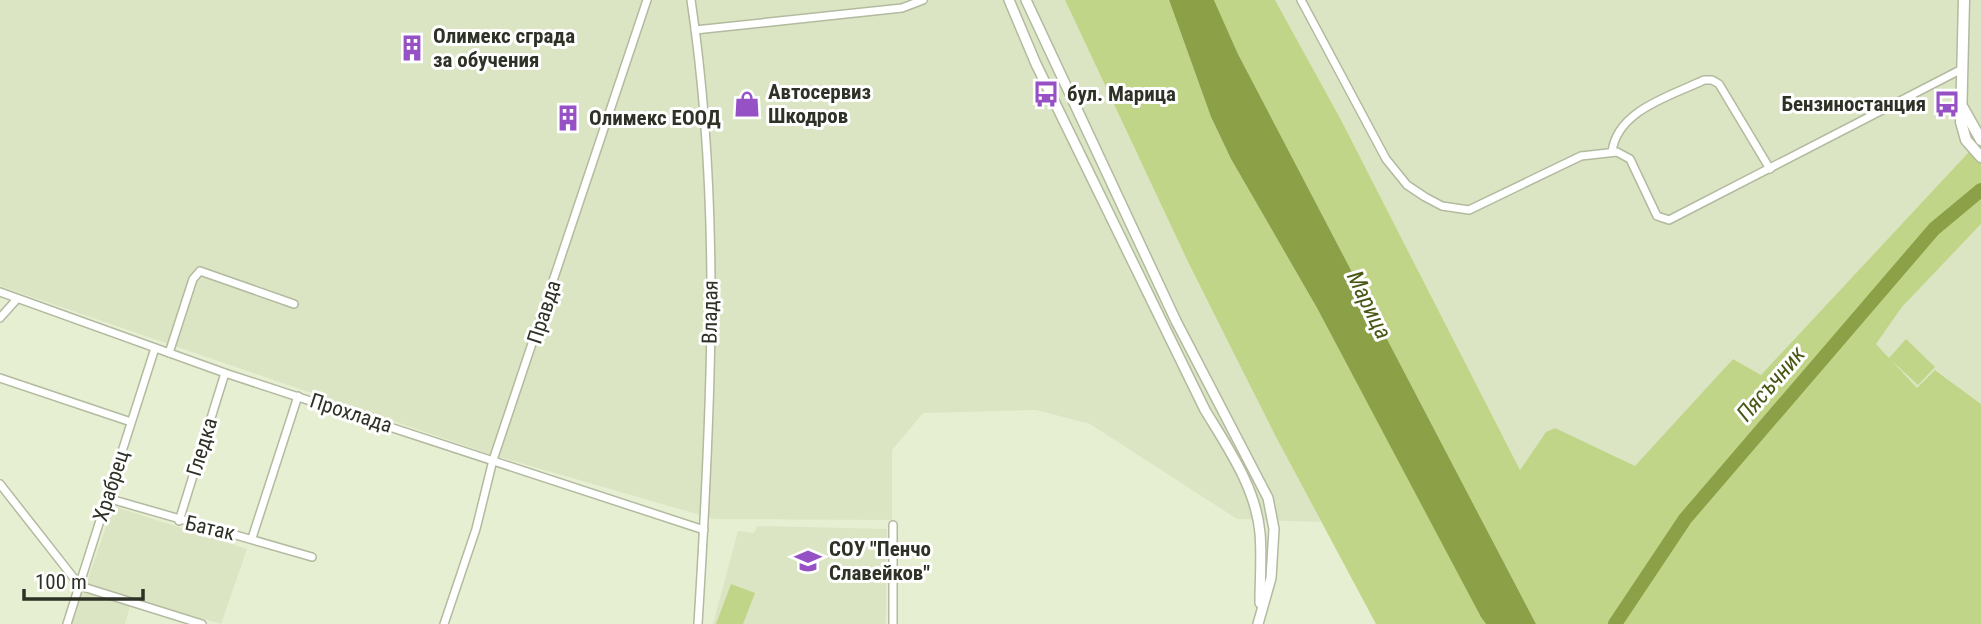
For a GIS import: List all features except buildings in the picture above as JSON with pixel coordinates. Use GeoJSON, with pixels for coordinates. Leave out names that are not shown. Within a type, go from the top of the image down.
{"type":"FeatureCollection","features":[{"type":"Feature","properties":{"kind":"main road"},"geometry":{"type":"LineString","coordinates":[[1964,0],[1961,122],[1966,140],[1979,155]]}},
{"type":"Feature","properties":{"kind":"main road"},"geometry":{"type":"LineString","coordinates":[[1962,108],[1981,140]]}},
{"type":"Feature","properties":{"kind":"street","name":"Правда"},"geometry":{"type":"LineString","coordinates":[[444,624],[476,529],[493,460],[646,0]]}},
{"type":"Feature","properties":{"kind":"street","name":"Владая"},"geometry":{"type":"LineString","coordinates":[[691,0],[711,285],[704,530],[698,624]]}},
{"type":"Feature","properties":{"kind":"street"},"geometry":{"type":"LineString","coordinates":[[695,30],[902,8],[923,0]]}},
{"type":"Feature","properties":{"kind":"street"},"geometry":{"type":"LineString","coordinates":[[1009,0],[1036,64],[1199,398],[1251,494],[1260,531],[1260,612]]}},
{"type":"Feature","properties":{"kind":"street"},"geometry":{"type":"LineString","coordinates":[[1026,0],[1176,321],[1268,498],[1273,529],[1271,578],[1258,624]]}},
{"type":"Feature","properties":{"kind":"street"},"geometry":{"type":"LineString","coordinates":[[1300,0],[1386,159],[1407,185],[1433,201],[1456,209],[1478,208],[1581,156],[1612,152],[1630,159],[1657,216],[1662,220],[1689,211],[1962,69]]}},
{"type":"Feature","properties":{"kind":"street"},"geometry":{"type":"LineString","coordinates":[[1612,152],[1615,138],[1632,116],[1704,80],[1712,80],[1719,84],[1770,169]]}},
{"type":"Feature","properties":{"kind":"street"},"geometry":{"type":"LineString","coordinates":[[169,353],[193,279],[200,271],[294,304]]}},
{"type":"Feature","properties":{"kind":"street","name":"Прохлада"},"geometry":{"type":"LineString","coordinates":[[0,292],[225,373],[704,530]]}},
{"type":"Feature","properties":{"kind":"street"},"geometry":{"type":"LineString","coordinates":[[0,318],[17,299]]}},
{"type":"Feature","properties":{"kind":"street","name":"Храбрец"},"geometry":{"type":"LineString","coordinates":[[67,624],[155,348]]}},
{"type":"Feature","properties":{"kind":"street","name":"Гледка"},"geometry":{"type":"LineString","coordinates":[[179,521],[225,373]]}},
{"type":"Feature","properties":{"kind":"street"},"geometry":{"type":"LineString","coordinates":[[0,378],[131,422]]}},
{"type":"Feature","properties":{"kind":"street"},"geometry":{"type":"LineString","coordinates":[[252,538],[298,396]]}},
{"type":"Feature","properties":{"kind":"street"},"geometry":{"type":"LineString","coordinates":[[0,484],[80,586],[202,624]]}},
{"type":"Feature","properties":{"kind":"street","name":"Батак"},"geometry":{"type":"LineString","coordinates":[[107,498],[179,521],[252,538],[312,558]]}},
{"type":"Feature","properties":{"kind":"street"},"geometry":{"type":"LineString","coordinates":[[892,624],[893,525]]}},
{"type":"Feature","properties":{"kind":"shaded area"},"geometry":{"type":"Polygon","coordinates":[[[0,0],[1065,0],[1189,264],[1321,522],[1237,519],[1090,424],[1036,410],[923,413],[892,450],[892,520],[714,519],[492,455],[0,286],[0,0]]]}},
{"type":"Feature","properties":{"kind":"shaded area"},"geometry":{"type":"Polygon","coordinates":[[[1065,0],[1169,0],[1211,117],[1231,159],[1317,308],[1486,624],[1376,624],[1275,435],[1189,264],[1065,0]]]}},
{"type":"Feature","properties":{"kind":"shaded area"},"geometry":{"type":"Polygon","coordinates":[[[1214,0],[1275,0],[1340,118],[1520,470],[1546,432],[1555,428],[1635,466],[1733,359],[1761,375],[1981,139],[1981,224],[1902,307],[1876,344],[1889,358],[1906,339],[1935,367],[1918,385],[1892,361],[1917,388],[1935,370],[1981,404],[1981,624],[1536,624],[1238,54],[1214,0]]]}},
{"type":"Feature","properties":{"kind":"shaded area"},"geometry":{"type":"Polygon","coordinates":[[[1275,0],[1981,0],[1981,139],[1761,375],[1733,359],[1635,467],[1555,428],[1546,433],[1520,470],[1340,118],[1275,0]]]}},
{"type":"Feature","properties":{"kind":"shaded area"},"geometry":{"type":"Polygon","coordinates":[[[1981,224],[1981,404],[1936,370],[1918,389],[1876,344],[1902,307],[1981,224]]]}},
{"type":"Feature","properties":{"kind":"shaded area"},"geometry":{"type":"Polygon","coordinates":[[[113,506],[247,549],[221,624],[86,585],[113,506]]]}},
{"type":"Feature","properties":{"kind":"shaded area","name":"СОУ \"Пенчо Славейков\""},"geometry":{"type":"Polygon","coordinates":[[[757,526],[887,529],[886,624],[713,624],[738,531],[754,533],[757,526]]]}},
{"type":"Feature","properties":{"kind":"shaded area"},"geometry":{"type":"Polygon","coordinates":[[[731,584],[755,593],[743,624],[716,624],[731,584]]]}},
{"type":"Feature","properties":{"kind":"shaded area"},"geometry":{"type":"Polygon","coordinates":[[[81,588],[131,603],[125,624],[68,624],[81,588]]]}},
{"type":"Feature","properties":{"kind":"water","name":"Марица"},"geometry":{"type":"Polygon","coordinates":[[[1169,0],[1214,0],[1238,54],[1536,624],[1486,624],[1481,617],[1317,308],[1231,159],[1211,117],[1169,0]]]}},
{"type":"Feature","properties":{"kind":"waterway","name":"Пясъчник"},"geometry":{"type":"LineString","coordinates":[[1615,624],[1685,519],[1934,229],[1981,190]]}},
{"type":"Feature","properties":{"kind":"place","name":"Олимекс сграда за обучения"},"geometry":{"type":"Point","coordinates":[412,48]}},
{"type":"Feature","properties":{"kind":"place","name":"бул. Марица"},"geometry":{"type":"Point","coordinates":[1046,94]}},
{"type":"Feature","properties":{"kind":"place","name":"Автосервиз Шкодров"},"geometry":{"type":"Point","coordinates":[747,104]}},
{"type":"Feature","properties":{"kind":"place","name":"Бензиностанция"},"geometry":{"type":"Point","coordinates":[1947,104]}},
{"type":"Feature","properties":{"kind":"place","name":"Олимекс ЕООД"},"geometry":{"type":"Point","coordinates":[568,118]}},
{"type":"Feature","properties":{"kind":"place","name":"СОУ \"Пенчо Славейков\""},"geometry":{"type":"Point","coordinates":[808,561]}}]}
